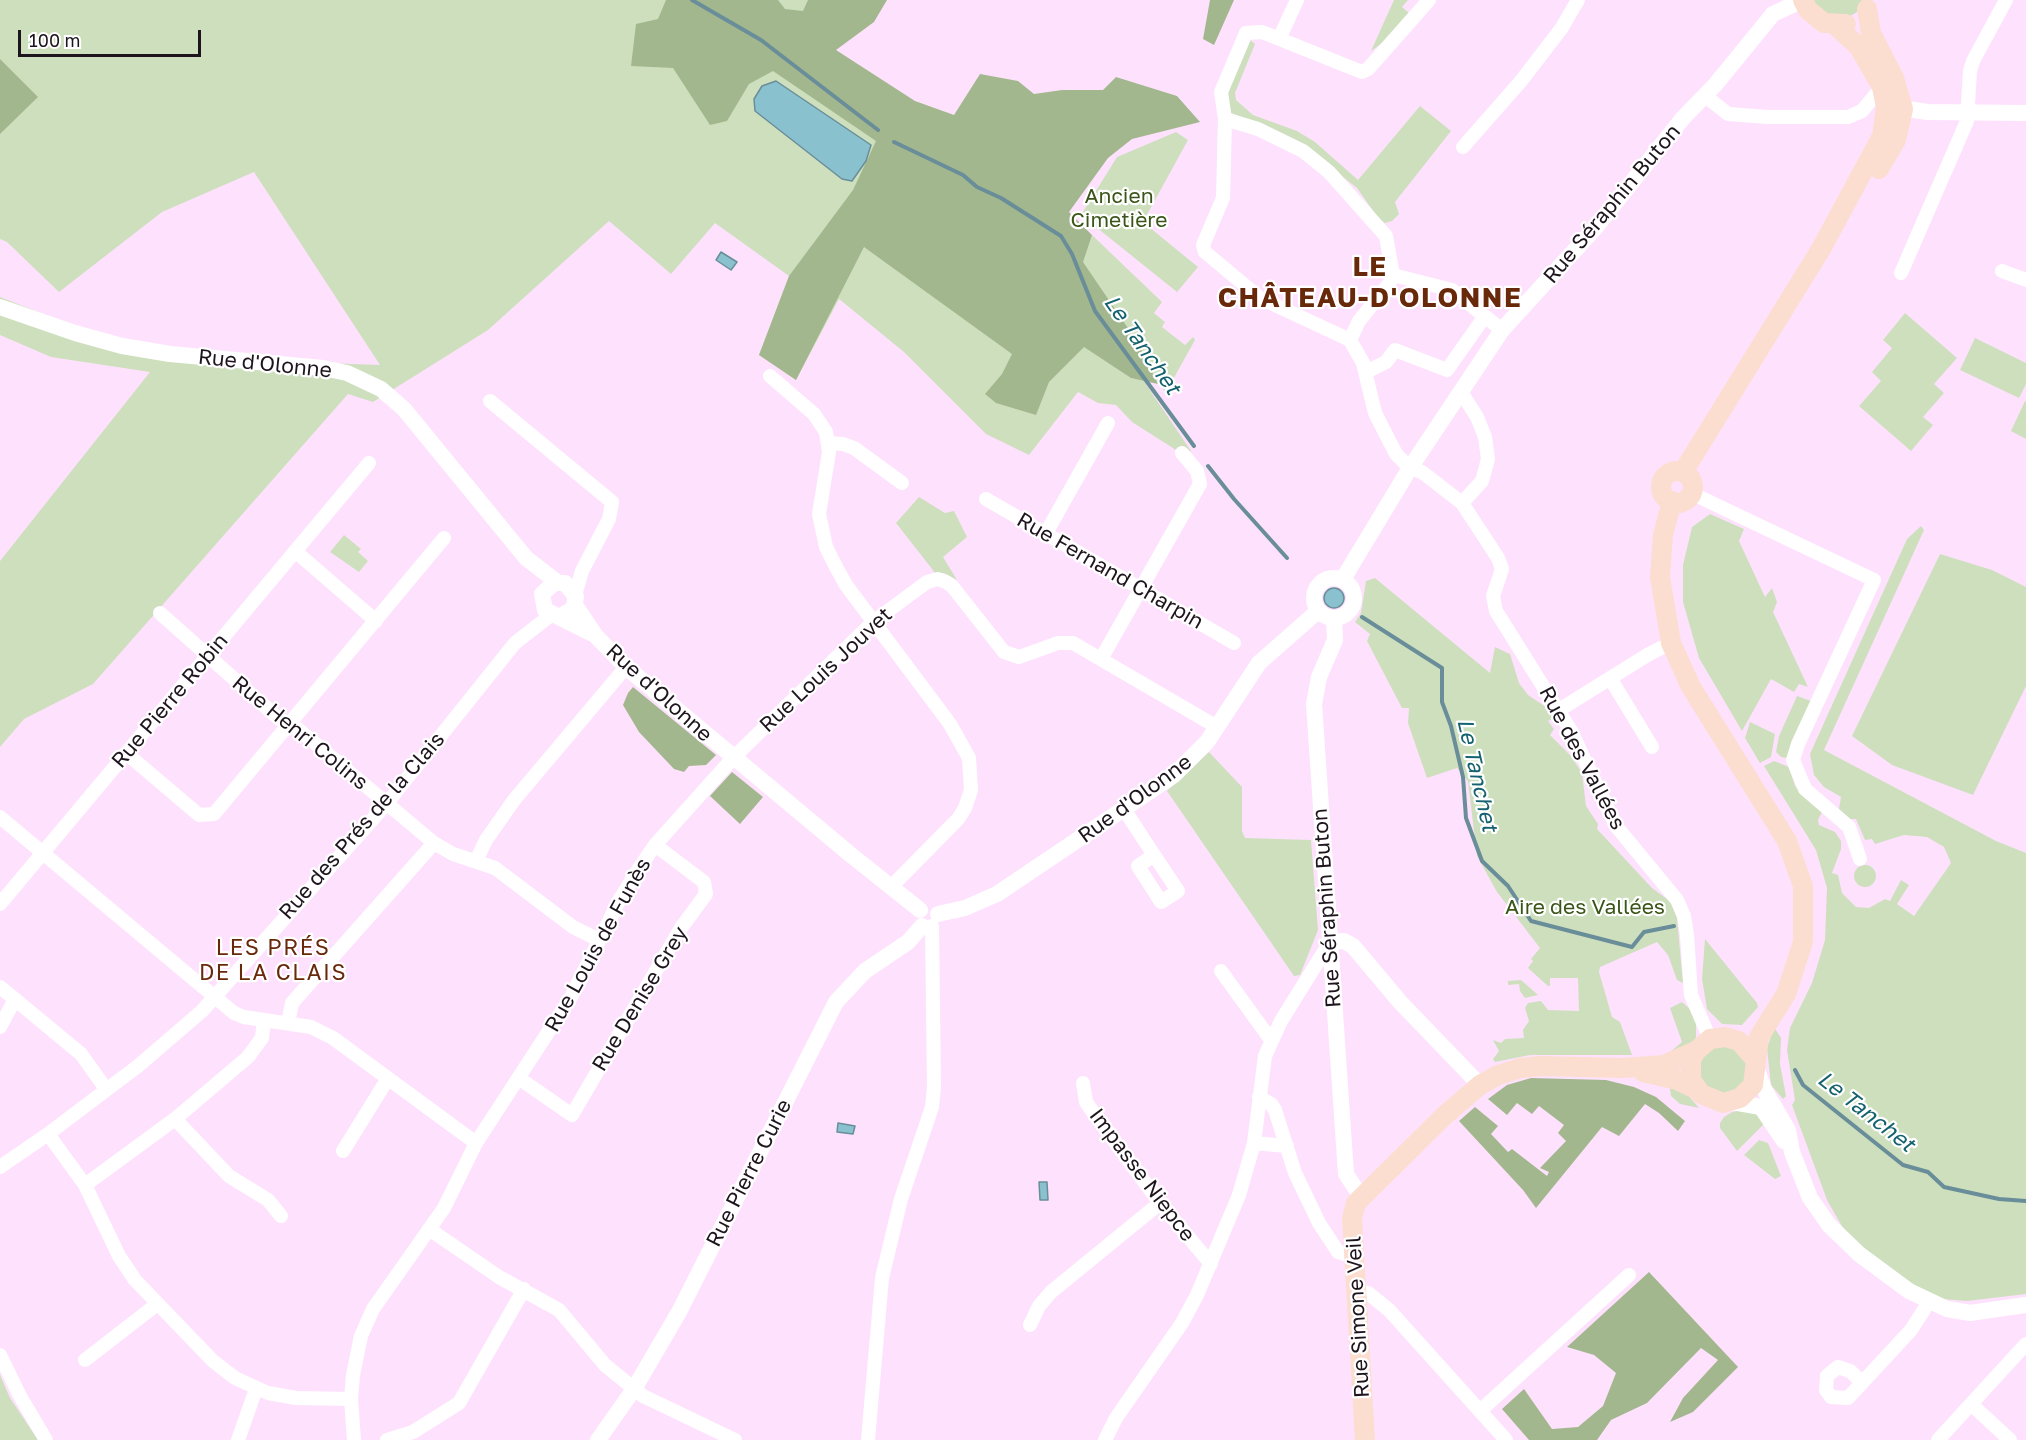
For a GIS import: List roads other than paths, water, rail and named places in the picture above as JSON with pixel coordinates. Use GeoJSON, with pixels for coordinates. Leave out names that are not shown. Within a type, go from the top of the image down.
{"type":"FeatureCollection","features":[{"type":"Feature","properties":{"kind":"main road"},"geometry":{"type":"LineString","coordinates":[[1683,472],[1821,249],[1889,153],[1901,127],[1894,108],[1859,47],[1834,25],[1815,18],[1803,0]]}},
{"type":"Feature","properties":{"kind":"main road"},"geometry":{"type":"LineString","coordinates":[[1834,25],[1853,21],[1868,4]]}},
{"type":"Feature","properties":{"kind":"main road"},"geometry":{"type":"LineString","coordinates":[[1868,4],[1871,33],[1894,78],[1894,108]]}},
{"type":"Feature","properties":{"kind":"main road"},"geometry":{"type":"LineString","coordinates":[[1683,472],[1692,483],[1691,493],[1685,500],[1672,501],[1664,495],[1663,480],[1669,473],[1683,472]]}},
{"type":"Feature","properties":{"kind":"main road"},"geometry":{"type":"LineString","coordinates":[[1623,1068],[1677,1080],[1696,1089],[1713,1102],[1732,1102],[1748,1092],[1756,1076],[1755,1063],[1762,1030],[1786,994],[1803,942],[1805,925],[1805,901],[1800,870],[1779,828],[1691,687],[1671,643],[1660,577],[1664,535],[1672,501]]}},
{"type":"Feature","properties":{"kind":"main road"},"geometry":{"type":"LineString","coordinates":[[1361,1197],[1480,1085],[1498,1075],[1521,1068],[1550,1066],[1623,1068],[1664,1065],[1703,1045],[1732,1038],[1751,1024],[1792,975]]}},
{"type":"Feature","properties":{"kind":"main road"},"geometry":{"type":"LineString","coordinates":[[1732,1038],[1746,1045],[1755,1063]]}},
{"type":"Feature","properties":{"kind":"main road"},"geometry":{"type":"LineString","coordinates":[[1696,1089],[1690,1070],[1703,1045]]}},
{"type":"Feature","properties":{"kind":"main road","name":"Rue Simone Veil"},"geometry":{"type":"LineString","coordinates":[[1361,1197],[1353,1209],[1365,1440]]}},
{"type":"Feature","properties":{"kind":"street"},"geometry":{"type":"LineString","coordinates":[[1279,39],[1297,0]]}},
{"type":"Feature","properties":{"kind":"street"},"geometry":{"type":"LineString","coordinates":[[1410,468],[1396,454],[1375,413],[1366,372],[1350,340],[1260,298],[1205,252],[1203,245],[1223,198],[1224,119],[1221,92],[1246,33],[1256,31],[1362,72],[1368,69],[1429,0]]}},
{"type":"Feature","properties":{"kind":"street"},"geometry":{"type":"LineString","coordinates":[[1463,147],[1554,38],[1578,0]]}},
{"type":"Feature","properties":{"kind":"street","name":"Rue Séraphin Buton"},"geometry":{"type":"LineString","coordinates":[[1343,579],[1410,468],[1502,330],[1596,227],[1773,14],[1803,0]]}},
{"type":"Feature","properties":{"kind":"street"},"geometry":{"type":"LineString","coordinates":[[1901,273],[1968,113],[1970,71],[2006,0]]}},
{"type":"Feature","properties":{"kind":"street"},"geometry":{"type":"LineString","coordinates":[[1704,95],[1722,111],[1736,115],[1848,117],[1862,111],[1882,87]]}},
{"type":"Feature","properties":{"kind":"street"},"geometry":{"type":"LineString","coordinates":[[1894,108],[1968,113],[2026,113]]}},
{"type":"Feature","properties":{"kind":"street"},"geometry":{"type":"LineString","coordinates":[[1224,119],[1258,129],[1303,151],[1329,172],[1386,236],[1393,275],[1389,284],[1359,321],[1350,340]]}},
{"type":"Feature","properties":{"kind":"street"},"geometry":{"type":"LineString","coordinates":[[2002,271],[2026,280]]}},
{"type":"Feature","properties":{"kind":"street"},"geometry":{"type":"LineString","coordinates":[[1393,275],[1452,290],[1502,330]]}},
{"type":"Feature","properties":{"kind":"street","name":"Rue d'Olonne"},"geometry":{"type":"LineString","coordinates":[[0,307],[65,330],[122,346],[170,354],[323,368],[346,374],[381,389],[404,410],[526,558],[568,591],[595,635],[626,667],[928,919],[972,906],[997,894],[1124,809],[1186,764],[1216,727],[1259,663],[1318,611]]}},
{"type":"Feature","properties":{"kind":"street"},"geometry":{"type":"LineString","coordinates":[[1366,372],[1386,362],[1395,350],[1447,370],[1485,316]]}},
{"type":"Feature","properties":{"kind":"street"},"geometry":{"type":"LineString","coordinates":[[770,376],[820,422],[829,443],[819,502],[821,530],[826,547],[846,585],[963,743],[971,774],[971,790],[958,819],[891,887]]}},
{"type":"Feature","properties":{"kind":"street"},"geometry":{"type":"LineString","coordinates":[[1461,392],[1468,399],[1481,427],[1488,459],[1482,481],[1462,503]]}},
{"type":"Feature","properties":{"kind":"street"},"geometry":{"type":"LineString","coordinates":[[490,401],[612,502],[609,519],[582,571],[568,591],[569,613],[549,607],[548,585],[568,591]]}},
{"type":"Feature","properties":{"kind":"street"},"geometry":{"type":"LineString","coordinates":[[1046,533],[1108,423]]}},
{"type":"Feature","properties":{"kind":"street"},"geometry":{"type":"LineString","coordinates":[[829,443],[854,448],[902,483]]}},
{"type":"Feature","properties":{"kind":"street"},"geometry":{"type":"LineString","coordinates":[[1101,659],[1200,484],[1197,471],[1182,453]]}},
{"type":"Feature","properties":{"kind":"street","name":"Rue Pierre Robin"},"geometry":{"type":"LineString","coordinates":[[0,904],[369,463]]}},
{"type":"Feature","properties":{"kind":"street","name":"Rue des Vallées"},"geometry":{"type":"LineString","coordinates":[[1410,468],[1422,472],[1462,503],[1501,564],[1493,596],[1496,611],[1559,710],[1616,826],[1677,900],[1684,916],[1691,995],[1703,1045]]}},
{"type":"Feature","properties":{"kind":"street"},"geometry":{"type":"LineString","coordinates":[[1691,493],[1874,580],[1798,744],[1794,760],[1805,789],[1849,827],[1860,859]]}},
{"type":"Feature","properties":{"kind":"street","name":"Rue Fernand Charpin"},"geometry":{"type":"LineString","coordinates":[[986,499],[1234,643]]}},
{"type":"Feature","properties":{"kind":"street"},"geometry":{"type":"LineString","coordinates":[[126,753],[199,815],[214,814],[444,538]]}},
{"type":"Feature","properties":{"kind":"street"},"geometry":{"type":"LineString","coordinates":[[295,551],[376,621]]}},
{"type":"Feature","properties":{"kind":"street","name":"Rue d'Olonne"},"geometry":{"type":"LineString","coordinates":[[526,558],[549,607],[595,635]]}},
{"type":"Feature","properties":{"kind":"street"},"geometry":{"type":"LineString","coordinates":[[1329,578],[1343,579],[1353,589],[1354,603],[1347,614],[1334,619],[1318,611],[1314,598],[1318,585],[1329,578]]}},
{"type":"Feature","properties":{"kind":"street","name":"Rue Louis Jouvet"},"geometry":{"type":"LineString","coordinates":[[734,757],[873,622],[927,582],[938,579],[952,586],[999,648],[1011,656],[1026,656],[1065,642],[1101,659],[1216,727]]}},
{"type":"Feature","properties":{"kind":"street","name":"Rue des Prés de la Clais"},"geometry":{"type":"LineString","coordinates":[[0,1167],[48,1134],[183,1028],[387,803],[496,665],[549,607]]}},
{"type":"Feature","properties":{"kind":"street","name":"Rue Henri Colins"},"geometry":{"type":"LineString","coordinates":[[160,613],[288,726],[298,729],[434,843],[453,854],[501,872],[573,927],[599,940]]}},
{"type":"Feature","properties":{"kind":"street","name":"Rue Séraphin Buton"},"geometry":{"type":"LineString","coordinates":[[1334,619],[1334,645],[1319,677],[1314,704],[1346,1174],[1361,1197]]}},
{"type":"Feature","properties":{"kind":"street"},"geometry":{"type":"LineString","coordinates":[[1559,710],[1671,643]]}},
{"type":"Feature","properties":{"kind":"street"},"geometry":{"type":"LineString","coordinates":[[476,861],[486,840],[514,800],[626,667]]}},
{"type":"Feature","properties":{"kind":"street"},"geometry":{"type":"LineString","coordinates":[[1610,678],[1653,747]]}},
{"type":"Feature","properties":{"kind":"street","name":"Rue Louis de Funès"},"geometry":{"type":"LineString","coordinates":[[354,1440],[351,1399],[357,1351],[373,1309],[444,1208],[476,1143],[520,1079],[571,997],[620,899],[655,845],[734,757]]}},
{"type":"Feature","properties":{"kind":"street"},"geometry":{"type":"LineString","coordinates":[[1124,809],[1154,855]]}},
{"type":"Feature","properties":{"kind":"street"},"geometry":{"type":"LineString","coordinates":[[0,817],[234,1012],[264,1020],[310,1027],[333,1038],[387,1080],[476,1143]]}},
{"type":"Feature","properties":{"kind":"street"},"geometry":{"type":"LineString","coordinates":[[288,1023],[292,1003],[434,843]]}},
{"type":"Feature","properties":{"kind":"street","name":"Rue Denise Grey"},"geometry":{"type":"LineString","coordinates":[[520,1079],[572,1114],[681,928],[706,894],[704,882],[655,845]]}},
{"type":"Feature","properties":{"kind":"street"},"geometry":{"type":"LineString","coordinates":[[868,1440],[882,1278],[901,1199],[932,1107],[928,919]]}},
{"type":"Feature","properties":{"kind":"street","name":"Rue Pierre Curie"},"geometry":{"type":"LineString","coordinates":[[598,1440],[634,1389],[679,1312],[836,1002],[865,971],[908,942],[928,919]]}},
{"type":"Feature","properties":{"kind":"street"},"geometry":{"type":"LineString","coordinates":[[1105,1440],[1116,1418],[1182,1323],[1211,1263],[1239,1195],[1254,1143],[1260,1076],[1271,1040],[1330,942],[1344,941],[1353,946],[1400,1002],[1480,1085]]}},
{"type":"Feature","properties":{"kind":"street"},"geometry":{"type":"LineString","coordinates":[[1221,971],[1271,1040]]}},
{"type":"Feature","properties":{"kind":"street"},"geometry":{"type":"LineString","coordinates":[[1302,986],[1314,976],[1332,971]]}},
{"type":"Feature","properties":{"kind":"street"},"geometry":{"type":"LineString","coordinates":[[0,987],[81,1054],[106,1089]]}},
{"type":"Feature","properties":{"kind":"street"},"geometry":{"type":"LineString","coordinates":[[0,1027],[15,999]]}},
{"type":"Feature","properties":{"kind":"street"},"geometry":{"type":"LineString","coordinates":[[85,1185],[175,1119],[248,1057],[262,1038],[264,1020]]}},
{"type":"Feature","properties":{"kind":"street"},"geometry":{"type":"LineString","coordinates":[[1755,1063],[1764,1089],[1784,1120],[1792,1152],[1810,1198],[1829,1225],[1886,1276],[1929,1302],[1954,1311],[1970,1313],[2026,1305]]}},
{"type":"Feature","properties":{"kind":"street"},"geometry":{"type":"LineString","coordinates":[[343,1151],[387,1080]]}},
{"type":"Feature","properties":{"kind":"street","name":"Impasse Niepce"},"geometry":{"type":"LineString","coordinates":[[1083,1083],[1086,1102],[1160,1203],[1211,1263]]}},
{"type":"Feature","properties":{"kind":"street"},"geometry":{"type":"LineString","coordinates":[[1259,1097],[1271,1104],[1318,1223],[1338,1252],[1343,1256],[1354,1257]]}},
{"type":"Feature","properties":{"kind":"street"},"geometry":{"type":"LineString","coordinates":[[1732,1102],[1761,1107],[1792,1152]]}},
{"type":"Feature","properties":{"kind":"street"},"geometry":{"type":"LineString","coordinates":[[175,1119],[229,1176],[268,1200],[281,1216]]}},
{"type":"Feature","properties":{"kind":"street"},"geometry":{"type":"LineString","coordinates":[[48,1134],[85,1185],[126,1268],[156,1305],[218,1366],[256,1389],[296,1398],[351,1399]]}},
{"type":"Feature","properties":{"kind":"street"},"geometry":{"type":"LineString","coordinates":[[1254,1143],[1287,1146]]}},
{"type":"Feature","properties":{"kind":"street"},"geometry":{"type":"LineString","coordinates":[[1030,1325],[1039,1306],[1051,1292],[1160,1203]]}},
{"type":"Feature","properties":{"kind":"street"},"geometry":{"type":"LineString","coordinates":[[429,1229],[492,1273],[559,1310],[605,1365],[643,1396],[735,1440]]}},
{"type":"Feature","properties":{"kind":"street"},"geometry":{"type":"LineString","coordinates":[[1481,1410],[1629,1275]]}},
{"type":"Feature","properties":{"kind":"street"},"geometry":{"type":"LineString","coordinates":[[387,1440],[413,1432],[459,1403],[524,1289]]}},
{"type":"Feature","properties":{"kind":"street"},"geometry":{"type":"LineString","coordinates":[[1357,1292],[1368,1293],[1389,1310],[1506,1440]]}},
{"type":"Feature","properties":{"kind":"street"},"geometry":{"type":"LineString","coordinates":[[1862,1382],[1911,1330],[1929,1302]]}},
{"type":"Feature","properties":{"kind":"street"},"geometry":{"type":"LineString","coordinates":[[86,1360],[156,1305]]}},
{"type":"Feature","properties":{"kind":"street"},"geometry":{"type":"LineString","coordinates":[[1938,1440],[2026,1344]]}},
{"type":"Feature","properties":{"kind":"street"},"geometry":{"type":"LineString","coordinates":[[0,1355],[20,1396],[46,1440]]}},
{"type":"Feature","properties":{"kind":"street"},"geometry":{"type":"LineString","coordinates":[[237,1440],[256,1389]]}},
{"type":"Feature","properties":{"kind":"street"},"geometry":{"type":"LineString","coordinates":[[1971,1404],[2010,1440]]}},
{"type":"Feature","properties":{"kind":"waterway","name":"Le Tanchet"},"geometry":{"type":"LineString","coordinates":[[692,0],[761,40],[878,130]]}},
{"type":"Feature","properties":{"kind":"waterway","name":"Le Tanchet"},"geometry":{"type":"LineString","coordinates":[[894,142],[963,175],[977,187],[1001,198],[1061,236],[1072,254],[1095,311],[1194,446]]}},
{"type":"Feature","properties":{"kind":"waterway","name":"Le Tanchet"},"geometry":{"type":"LineString","coordinates":[[1208,466],[1287,558]]}},
{"type":"Feature","properties":{"kind":"waterway","name":"Le Tanchet"},"geometry":{"type":"LineString","coordinates":[[1362,617],[1442,668],[1442,702],[1451,726],[1463,777],[1466,818],[1482,861],[1508,886],[1531,921],[1632,947],[1644,932],[1674,926]]}},
{"type":"Feature","properties":{"kind":"waterway","name":"Le Tanchet"},"geometry":{"type":"LineString","coordinates":[[1795,1070],[1803,1085],[1903,1165],[1928,1172],[1944,1187],[1999,1199],[2026,1201]]}},
{"type":"Feature","properties":{"kind":"district","name":"LE CHÂTEAU-D'OLONNE"},"geometry":{"type":"Point","coordinates":[1370,282]}},
{"type":"Feature","properties":{"kind":"district","name":"LES PRÉS DE LA CLAIS"},"geometry":{"type":"Point","coordinates":[273,960]}},
{"type":"Feature","properties":{"kind":"park label","name":"Ancien Cimetière"},"geometry":{"type":"Point","coordinates":[1119,208]}},
{"type":"Feature","properties":{"kind":"park label","name":"Aire des Vallées"},"geometry":{"type":"Point","coordinates":[1585,907]}}]}
